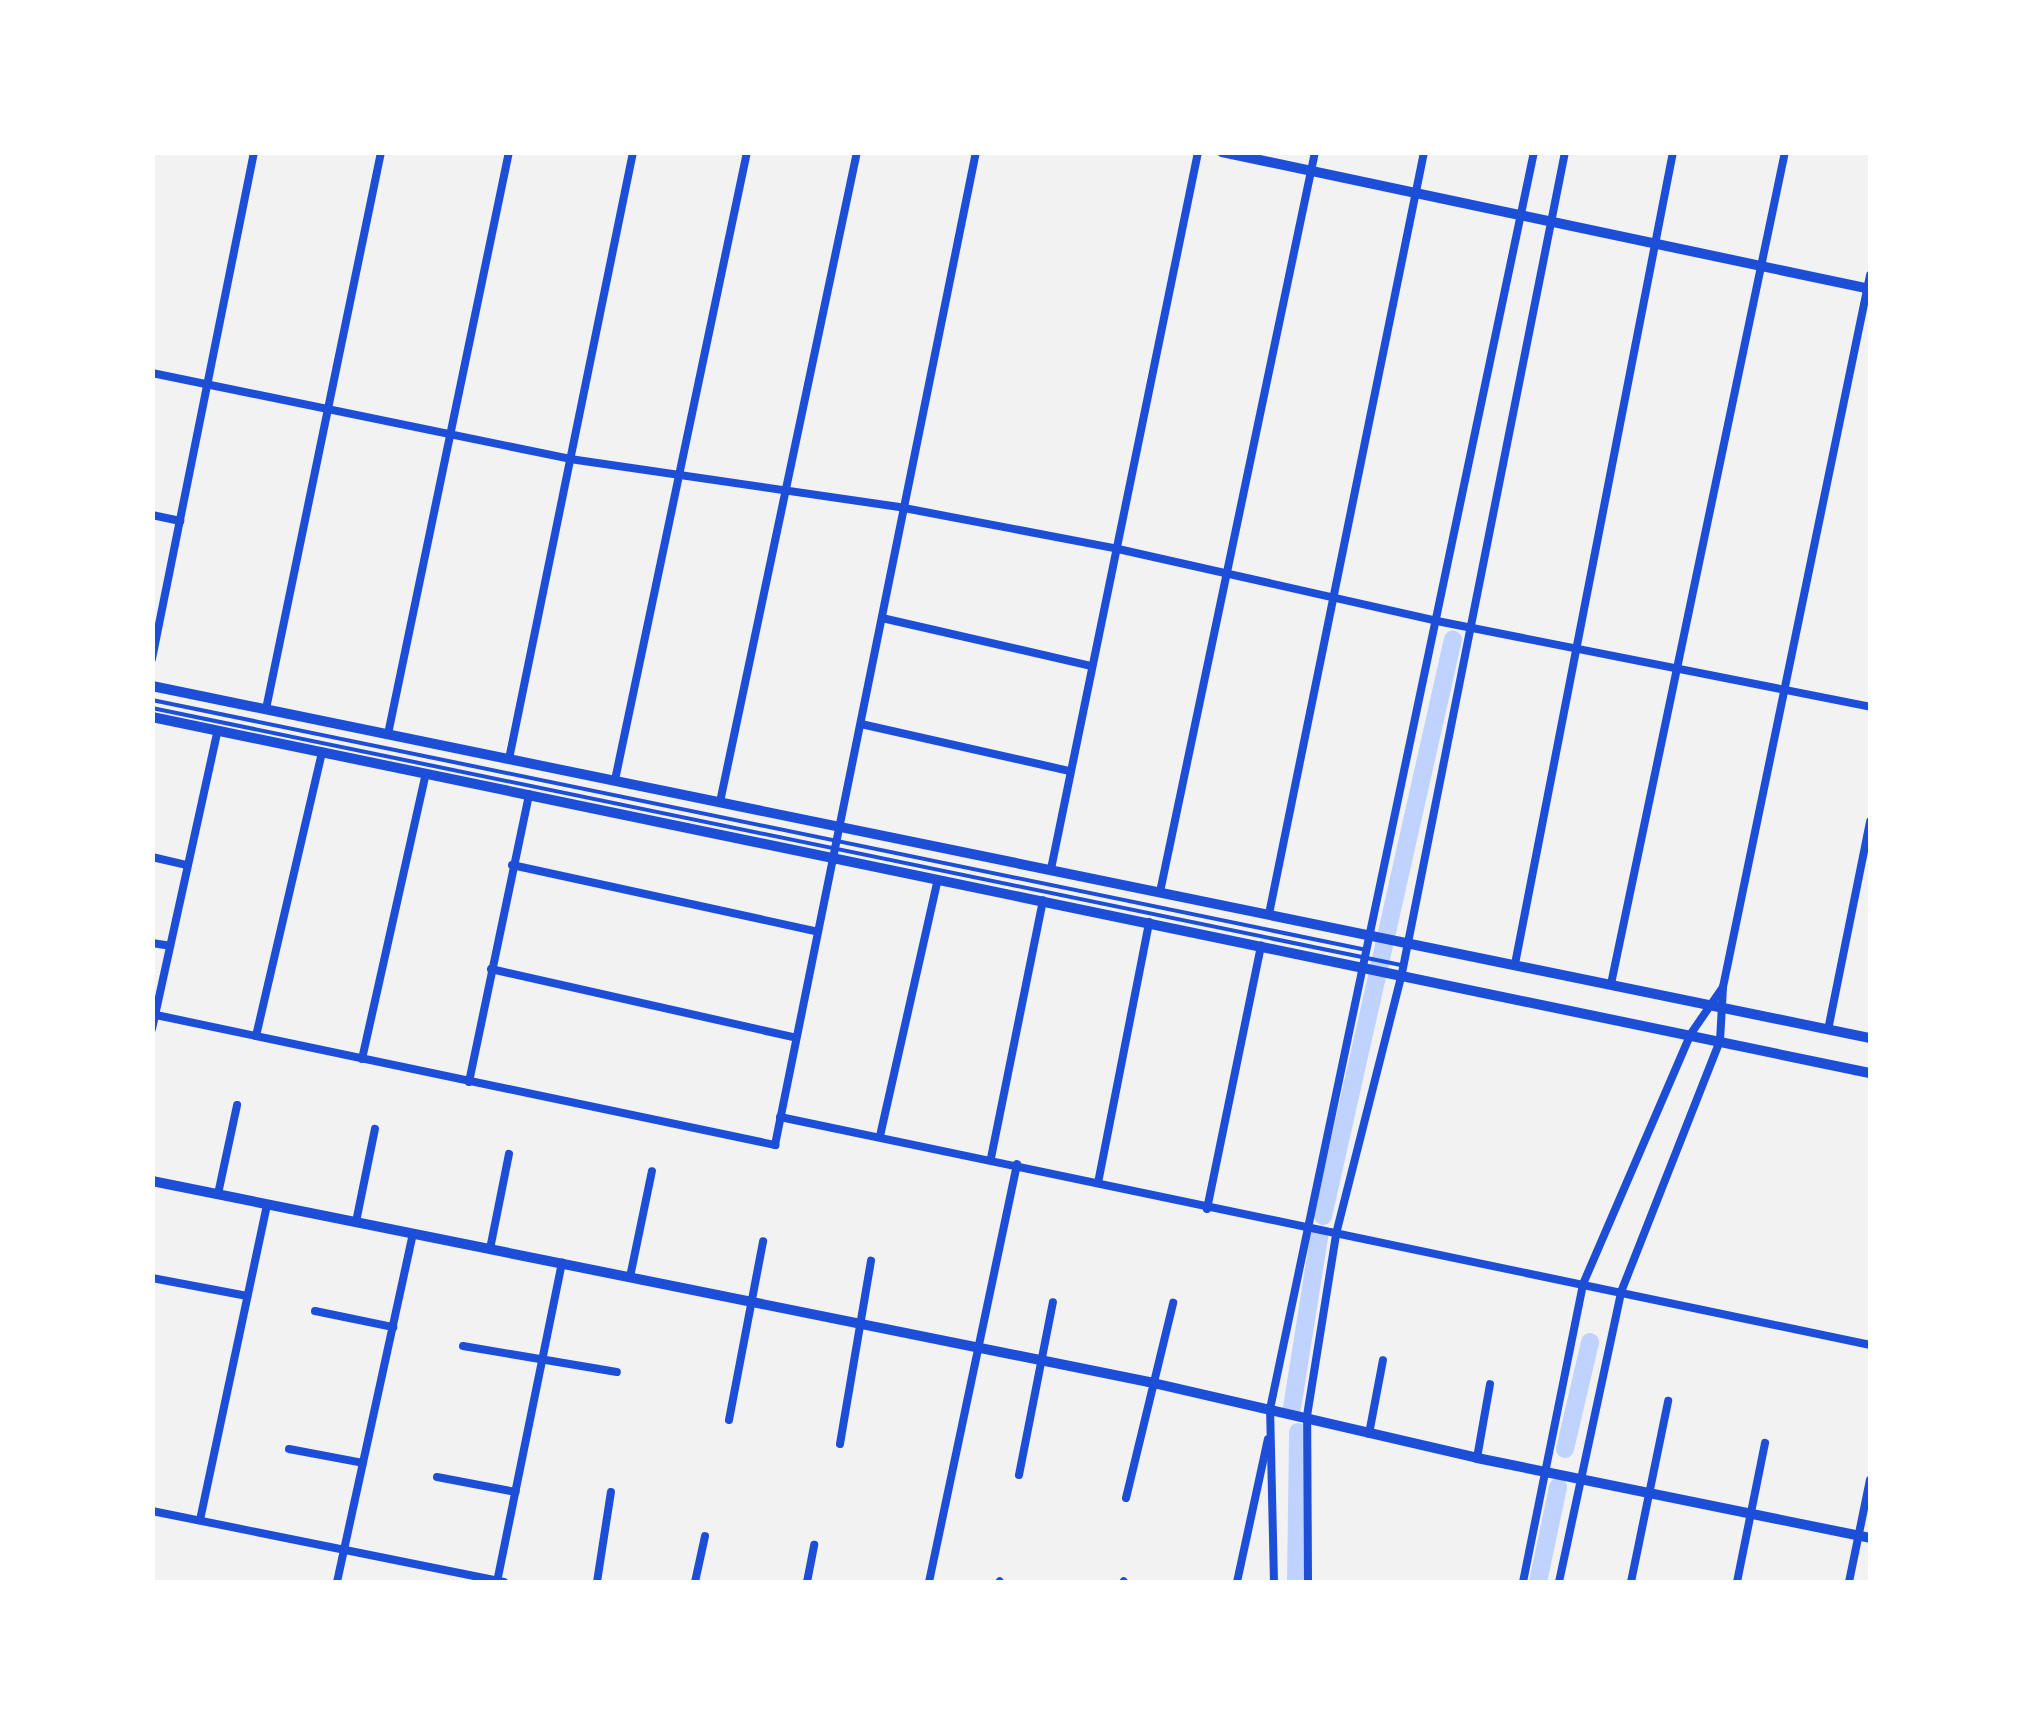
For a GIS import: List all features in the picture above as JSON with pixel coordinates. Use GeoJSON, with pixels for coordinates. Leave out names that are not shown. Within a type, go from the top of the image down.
{"type":"FeatureCollection","features":[{"type":"Feature","properties":{"kind":"street"},"geometry":{"type":"LineString","coordinates":[[152,659],[254,152]]}},
{"type":"Feature","properties":{"kind":"street"},"geometry":{"type":"LineString","coordinates":[[266,709],[381,152]]}},
{"type":"Feature","properties":{"kind":"street"},"geometry":{"type":"LineString","coordinates":[[388,734],[509,152]]}},
{"type":"Feature","properties":{"kind":"street"},"geometry":{"type":"LineString","coordinates":[[509,759],[633,152]]}},
{"type":"Feature","properties":{"kind":"street"},"geometry":{"type":"LineString","coordinates":[[615,780],[747,152]]}},
{"type":"Feature","properties":{"kind":"street"},"geometry":{"type":"LineString","coordinates":[[720,802],[857,152]]}},
{"type":"Feature","properties":{"kind":"street"},"geometry":{"type":"LineString","coordinates":[[156,1015],[774,1145],[814,931],[840,826],[976,152]]}},
{"type":"Feature","properties":{"kind":"street"},"geometry":{"type":"LineString","coordinates":[[1051,870],[1198,152]]}},
{"type":"Feature","properties":{"kind":"street"},"geometry":{"type":"LineString","coordinates":[[1222,152],[1869,288]]}},
{"type":"Feature","properties":{"kind":"street"},"geometry":{"type":"LineString","coordinates":[[1160,892],[1314,152]]}},
{"type":"Feature","properties":{"kind":"street"},"geometry":{"type":"LineString","coordinates":[[1269,914],[1330,597],[1424,152]]}},
{"type":"Feature","properties":{"kind":"street"},"geometry":{"type":"LineString","coordinates":[[1274,1582],[1270,1409],[1534,152]]}},
{"type":"Feature","properties":{"kind":"street"},"geometry":{"type":"LineString","coordinates":[[1308,1582],[1307,1416],[1336,1234],[1403,969],[1467,623],[1565,152]]}},
{"type":"Feature","properties":{"kind":"street"},"geometry":{"type":"LineString","coordinates":[[1516,964],[1673,152]]}},
{"type":"Feature","properties":{"kind":"street"},"geometry":{"type":"LineString","coordinates":[[1611,984],[1785,152]]}},
{"type":"Feature","properties":{"kind":"street"},"geometry":{"type":"LineString","coordinates":[[1559,1582],[1621,1292],[1720,1041],[1722,987],[1870,275]]}},
{"type":"Feature","properties":{"kind":"street"},"geometry":{"type":"LineString","coordinates":[[152,373],[570,460],[904,508],[1118,550],[1436,621],[1467,623],[1870,706]]}},
{"type":"Feature","properties":{"kind":"street"},"geometry":{"type":"LineString","coordinates":[[152,515],[180,521]]}},
{"type":"Feature","properties":{"kind":"street"},"geometry":{"type":"LineString","coordinates":[[882,618],[1091,666]]}},
{"type":"Feature","properties":{"kind":"street"},"geometry":{"type":"LineString","coordinates":[[152,686],[1870,1038]]}},
{"type":"Feature","properties":{"kind":"street"},"geometry":{"type":"LineString","coordinates":[[152,716],[529,794],[834,849],[938,879],[1262,946],[1367,959],[1870,1073]]}},
{"type":"Feature","properties":{"kind":"street"},"geometry":{"type":"LineString","coordinates":[[861,724],[1070,771]]}},
{"type":"Feature","properties":{"kind":"street"},"geometry":{"type":"LineString","coordinates":[[152,1029],[218,730]]}},
{"type":"Feature","properties":{"kind":"street"},"geometry":{"type":"LineString","coordinates":[[256,1036],[322,752]]}},
{"type":"Feature","properties":{"kind":"street"},"geometry":{"type":"LineString","coordinates":[[362,1059],[426,773]]}},
{"type":"Feature","properties":{"kind":"street"},"geometry":{"type":"LineString","coordinates":[[469,1082],[529,794]]}},
{"type":"Feature","properties":{"kind":"street"},"geometry":{"type":"LineString","coordinates":[[1828,1030],[1870,821]]}},
{"type":"Feature","properties":{"kind":"street"},"geometry":{"type":"LineString","coordinates":[[152,857],[186,864]]}},
{"type":"Feature","properties":{"kind":"street"},"geometry":{"type":"LineString","coordinates":[[512,865],[814,931]]}},
{"type":"Feature","properties":{"kind":"street"},"geometry":{"type":"LineString","coordinates":[[880,1136],[938,879]]}},
{"type":"Feature","properties":{"kind":"street"},"geometry":{"type":"LineString","coordinates":[[991,1158],[1043,900]]}},
{"type":"Feature","properties":{"kind":"street"},"geometry":{"type":"LineString","coordinates":[[1098,1183],[1149,922]]}},
{"type":"Feature","properties":{"kind":"street"},"geometry":{"type":"LineString","coordinates":[[152,943],[170,946]]}},
{"type":"Feature","properties":{"kind":"street"},"geometry":{"type":"LineString","coordinates":[[1207,1208],[1262,946]]}},
{"type":"Feature","properties":{"kind":"street"},"geometry":{"type":"LineString","coordinates":[[490,969],[794,1037]]}},
{"type":"Feature","properties":{"kind":"street"},"geometry":{"type":"LineString","coordinates":[[1522,1582],[1583,1284],[1690,1035],[1722,987]]}},
{"type":"Feature","properties":{"kind":"street"},"geometry":{"type":"LineString","coordinates":[[218,1194],[237,1105]]}},
{"type":"Feature","properties":{"kind":"street"},"geometry":{"type":"LineString","coordinates":[[780,1118],[991,1158],[1207,1208],[1870,1345]]}},
{"type":"Feature","properties":{"kind":"street"},"geometry":{"type":"LineString","coordinates":[[356,1222],[375,1129]]}},
{"type":"Feature","properties":{"kind":"street"},"geometry":{"type":"LineString","coordinates":[[490,1249],[509,1154]]}},
{"type":"Feature","properties":{"kind":"street"},"geometry":{"type":"LineString","coordinates":[[929,1582],[1016,1164]]}},
{"type":"Feature","properties":{"kind":"street"},"geometry":{"type":"LineString","coordinates":[[630,1277],[652,1172]]}},
{"type":"Feature","properties":{"kind":"street"},"geometry":{"type":"LineString","coordinates":[[152,1181],[1149,1382],[1477,1458],[1584,1476],[1870,1538]]}},
{"type":"Feature","properties":{"kind":"street"},"geometry":{"type":"LineString","coordinates":[[200,1520],[266,1204]]}},
{"type":"Feature","properties":{"kind":"street"},"geometry":{"type":"LineString","coordinates":[[337,1582],[412,1233]]}},
{"type":"Feature","properties":{"kind":"street"},"geometry":{"type":"LineString","coordinates":[[729,1420],[763,1242]]}},
{"type":"Feature","properties":{"kind":"street"},"geometry":{"type":"LineString","coordinates":[[840,1444],[857,1323],[871,1261]]}},
{"type":"Feature","properties":{"kind":"street"},"geometry":{"type":"LineString","coordinates":[[152,1510],[500,1582],[562,1264]]}},
{"type":"Feature","properties":{"kind":"street"},"geometry":{"type":"LineString","coordinates":[[152,1278],[246,1296]]}},
{"type":"Feature","properties":{"kind":"street"},"geometry":{"type":"LineString","coordinates":[[1019,1474],[1054,1302]]}},
{"type":"Feature","properties":{"kind":"street"},"geometry":{"type":"LineString","coordinates":[[1126,1498],[1149,1382],[1174,1303]]}},
{"type":"Feature","properties":{"kind":"street"},"geometry":{"type":"LineString","coordinates":[[314,1311],[392,1328]]}},
{"type":"Feature","properties":{"kind":"street"},"geometry":{"type":"LineString","coordinates":[[463,1346],[617,1372]]}},
{"type":"Feature","properties":{"kind":"street"},"geometry":{"type":"LineString","coordinates":[[1369,1434],[1384,1360]]}},
{"type":"Feature","properties":{"kind":"street"},"geometry":{"type":"LineString","coordinates":[[1477,1458],[1490,1384]]}},
{"type":"Feature","properties":{"kind":"street"},"geometry":{"type":"LineString","coordinates":[[1631,1582],[1668,1401]]}},
{"type":"Feature","properties":{"kind":"street"},"geometry":{"type":"LineString","coordinates":[[1237,1582],[1271,1425]]}},
{"type":"Feature","properties":{"kind":"street"},"geometry":{"type":"LineString","coordinates":[[1737,1582],[1766,1443]]}},
{"type":"Feature","properties":{"kind":"street"},"geometry":{"type":"LineString","coordinates":[[289,1449],[363,1464]]}},
{"type":"Feature","properties":{"kind":"street"},"geometry":{"type":"LineString","coordinates":[[436,1477],[516,1492]]}},
{"type":"Feature","properties":{"kind":"street"},"geometry":{"type":"LineString","coordinates":[[1849,1582],[1870,1480]]}},
{"type":"Feature","properties":{"kind":"street"},"geometry":{"type":"LineString","coordinates":[[597,1582],[611,1492]]}},
{"type":"Feature","properties":{"kind":"street"},"geometry":{"type":"LineString","coordinates":[[694,1582],[704,1536]]}},
{"type":"Feature","properties":{"kind":"street"},"geometry":{"type":"LineString","coordinates":[[807,1582],[814,1545]]}},
{"type":"Feature","properties":{"kind":"lane"},"geometry":{"type":"LineString","coordinates":[[152,700],[834,849]]}},
{"type":"Feature","properties":{"kind":"lane"},"geometry":{"type":"LineString","coordinates":[[152,708],[1367,959]]}},
{"type":"Feature","properties":{"kind":"waterway"},"geometry":{"type":"LineString","coordinates":[[1323,1216],[1453,639]]}},
{"type":"Feature","properties":{"kind":"waterway"},"geometry":{"type":"LineString","coordinates":[[1292,1408],[1319,1237]]}},
{"type":"Feature","properties":{"kind":"waterway"},"geometry":{"type":"LineString","coordinates":[[1565,1449],[1590,1342]]}},
{"type":"Feature","properties":{"kind":"waterway"},"geometry":{"type":"LineString","coordinates":[[1296,1582],[1298,1432]]}},
{"type":"Feature","properties":{"kind":"waterway"},"geometry":{"type":"LineString","coordinates":[[1538,1582],[1558,1487]]}}]}
